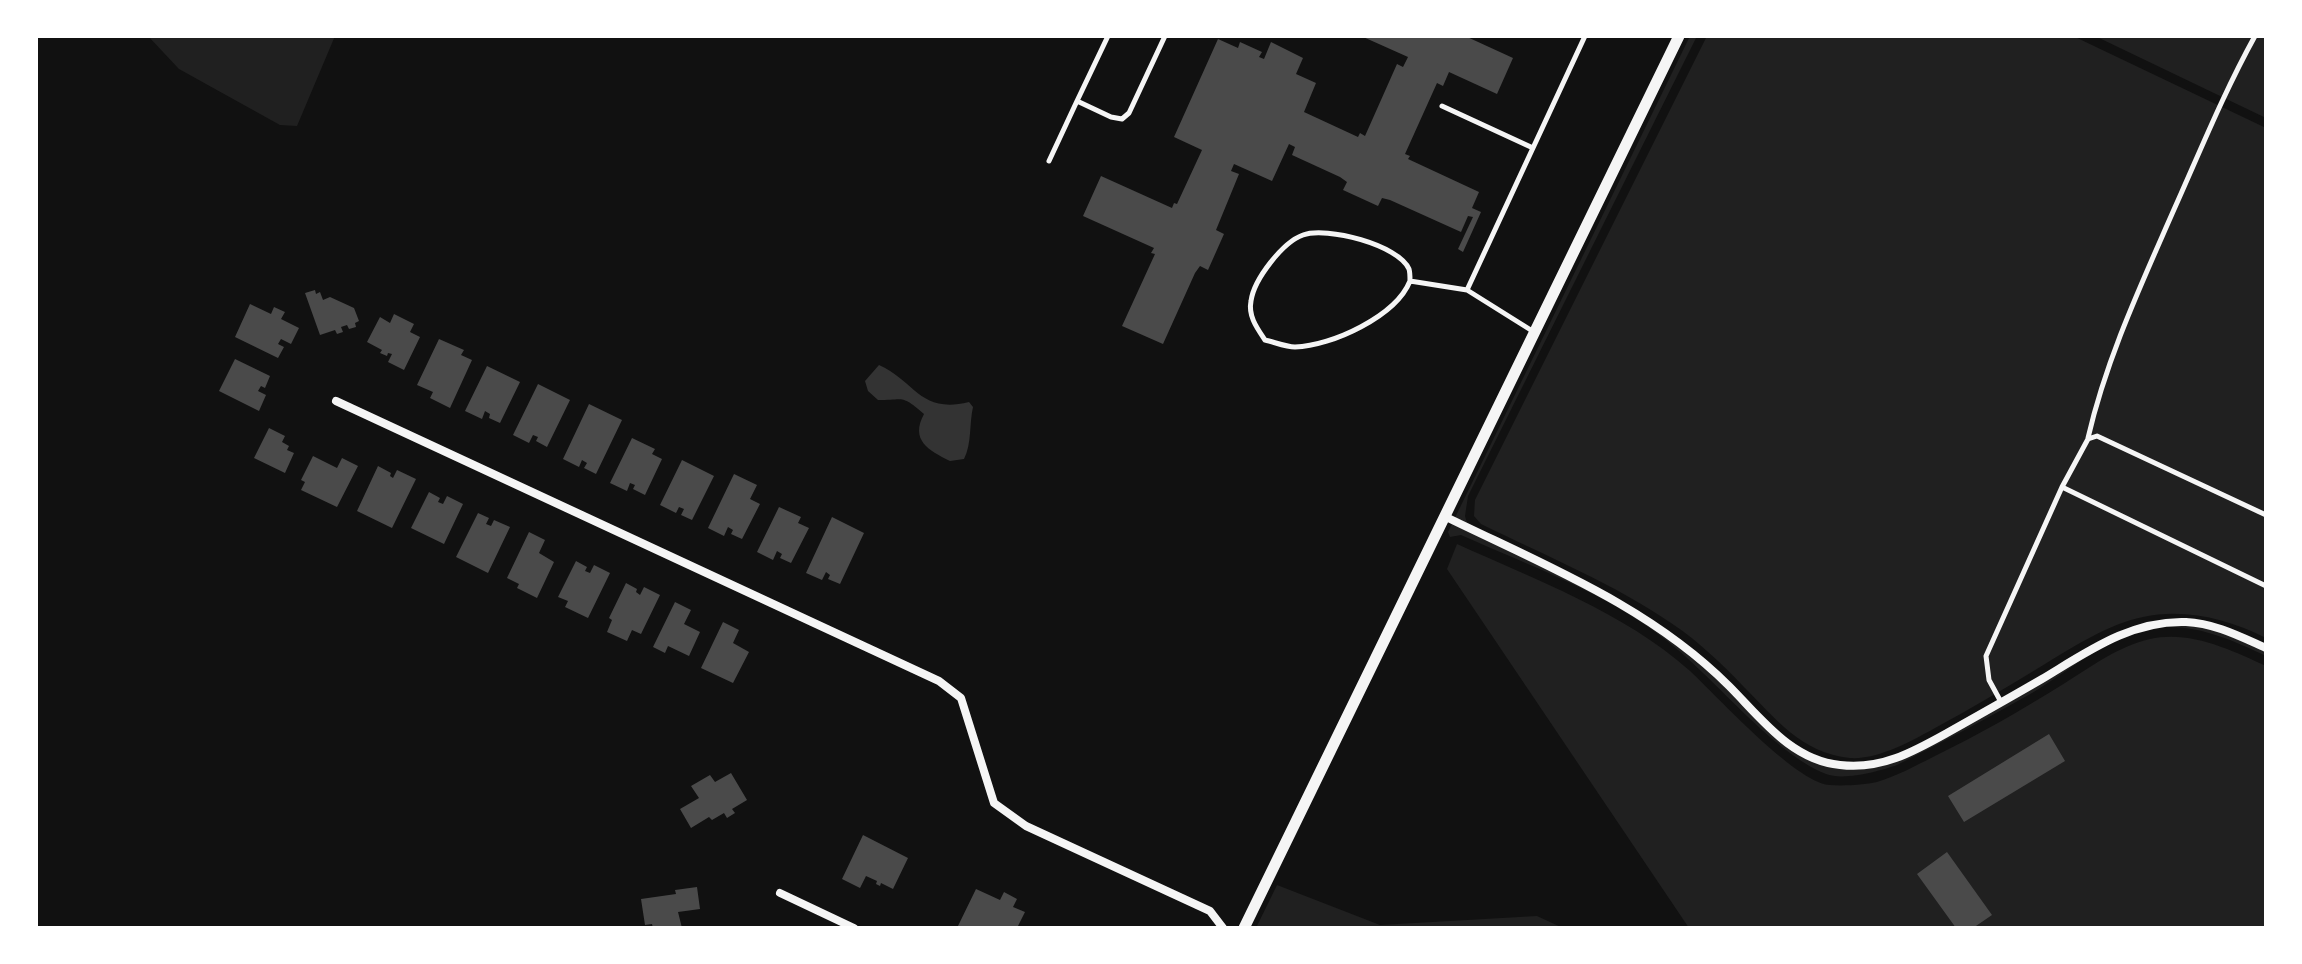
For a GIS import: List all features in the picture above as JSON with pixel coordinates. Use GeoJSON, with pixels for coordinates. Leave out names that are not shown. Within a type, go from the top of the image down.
{"type":"FeatureCollection","features":[{"type":"Feature","properties":{"kind":"street"},"geometry":{"type":"LineString","coordinates":[[1244,928],[1679,36]]}},
{"type":"Feature","properties":{"kind":"street"},"geometry":{"type":"LineString","coordinates":[[336,401],[939,681],[961,698],[994,803],[1026,826],[1210,911],[1223,928]]}},
{"type":"Feature","properties":{"kind":"street"},"geometry":{"type":"LineString","coordinates":[[1444,516],[1611,598],[1652,622],[1706,664],[1772,730],[1812,758],[1850,766],[1876,765],[1912,753],[2108,640],[2144,626],[2188,622],[2209,625],[2266,648]]}},
{"type":"Feature","properties":{"kind":"street"},"geometry":{"type":"LineString","coordinates":[[780,893],[854,928]]}},
{"type":"Feature","properties":{"kind":"lane"},"geometry":{"type":"LineString","coordinates":[[1049,161],[1108,36]]}},
{"type":"Feature","properties":{"kind":"lane"},"geometry":{"type":"LineString","coordinates":[[1077,101],[1122,119],[1129,113],[1165,36]]}},
{"type":"Feature","properties":{"kind":"lane"},"geometry":{"type":"LineString","coordinates":[[1467,290],[1585,36]]}},
{"type":"Feature","properties":{"kind":"lane"},"geometry":{"type":"LineString","coordinates":[[2002,703],[1989,680],[1986,656],[2062,487],[2088,439],[2100,389],[2138,293],[2230,82],[2255,36]]}},
{"type":"Feature","properties":{"kind":"lane"},"geometry":{"type":"LineString","coordinates":[[1442,106],[1533,148]]}},
{"type":"Feature","properties":{"kind":"lane"},"geometry":{"type":"LineString","coordinates":[[1325,232],[1355,236],[1400,258],[1409,269],[1410,281],[1405,293],[1380,316],[1327,342],[1293,347],[1265,340],[1252,321],[1251,301],[1264,271],[1283,249],[1302,235],[1325,232]]}},
{"type":"Feature","properties":{"kind":"lane"},"geometry":{"type":"LineString","coordinates":[[1410,281],[1467,290],[1535,332]]}},
{"type":"Feature","properties":{"kind":"lane"},"geometry":{"type":"LineString","coordinates":[[2088,439],[2097,436],[2266,515]]}},
{"type":"Feature","properties":{"kind":"lane"},"geometry":{"type":"LineString","coordinates":[[2062,487],[2266,586]]}},
{"type":"Feature","properties":{"kind":"shaded area"},"geometry":{"type":"Polygon","coordinates":[[[148,36],[335,36],[297,126],[280,125],[179,69],[148,36]]]}},
{"type":"Feature","properties":{"kind":"shaded area"},"geometry":{"type":"Polygon","coordinates":[[[1690,36],[1697,36],[1468,496],[1467,523],[1615,601],[1669,634],[1764,724],[1817,761],[1873,765],[1920,747],[2094,645],[2143,626],[2185,624],[2217,628],[2266,649],[2266,656],[2224,638],[2180,627],[2133,633],[2103,647],[2032,693],[1897,765],[1862,774],[1834,776],[1784,749],[1681,653],[1616,606],[1461,535],[1450,537],[1448,532],[1690,36]]]}},
{"type":"Feature","properties":{"kind":"shaded area"},"geometry":{"type":"Polygon","coordinates":[[[1707,36],[2073,36],[2266,128],[2266,638],[2237,625],[2206,617],[2175,614],[2130,620],[2092,636],[1905,744],[1883,753],[1850,758],[1817,749],[1790,732],[1710,654],[1651,610],[1604,583],[1481,524],[1474,516],[1475,500],[1707,36]]]}},
{"type":"Feature","properties":{"kind":"shaded area"},"geometry":{"type":"Polygon","coordinates":[[[2095,36],[2266,36],[2266,118],[2095,36]]]}},
{"type":"Feature","properties":{"kind":"shaded area"},"geometry":{"type":"Polygon","coordinates":[[[879,365],[929,400],[953,405],[969,402],[973,407],[964,459],[950,461],[928,448],[919,431],[924,414],[911,403],[878,400],[868,391],[865,381],[879,365]]]}},
{"type":"Feature","properties":{"kind":"shaded area"},"geometry":{"type":"Polygon","coordinates":[[[1457,544],[1548,584],[1637,631],[1690,671],[1777,754],[1814,780],[1829,785],[1872,783],[1899,774],[2000,722],[2096,663],[2150,639],[2195,639],[2266,666],[2266,928],[1689,928],[1447,569],[1457,544]]]}},
{"type":"Feature","properties":{"kind":"shaded area"},"geometry":{"type":"Polygon","coordinates":[[[1277,885],[1380,925],[1537,916],[1563,928],[1256,928],[1277,885]]]}},
{"type":"Feature","properties":{"kind":"building"},"geometry":{"type":"Polygon","coordinates":[[[1361,36],[1465,36],[1513,58],[1497,94],[1449,72],[1443,86],[1437,83],[1405,154],[1410,156],[1408,159],[1479,192],[1472,208],[1481,212],[1463,252],[1458,249],[1473,217],[1468,216],[1461,232],[1390,200],[1382,198],[1378,206],[1343,190],[1347,182],[1340,177],[1292,155],[1295,147],[1289,144],[1272,181],[1234,164],[1231,171],[1239,174],[1216,230],[1224,234],[1208,270],[1200,266],[1195,273],[1163,344],[1122,326],[1155,254],[1151,253],[1154,248],[1083,216],[1101,176],[1172,208],[1174,203],[1177,204],[1202,150],[1174,137],[1218,39],[1238,48],[1240,42],[1262,52],[1259,57],[1264,59],[1271,42],[1303,58],[1296,74],[1316,83],[1304,112],[1358,137],[1360,133],[1365,136],[1397,64],[1403,67],[1408,57],[1361,36]]]}},
{"type":"Feature","properties":{"kind":"building"},"geometry":{"type":"Polygon","coordinates":[[[315,290],[316,294],[320,292],[323,300],[330,297],[354,308],[359,321],[355,323],[356,327],[349,329],[347,325],[341,327],[343,332],[337,334],[335,330],[320,335],[305,293],[315,290]]]}},
{"type":"Feature","properties":{"kind":"building"},"geometry":{"type":"Polygon","coordinates":[[[250,304],[271,314],[274,307],[285,312],[281,319],[299,328],[291,344],[281,339],[278,344],[284,347],[278,358],[235,337],[250,304]]]}},
{"type":"Feature","properties":{"kind":"building"},"geometry":{"type":"Polygon","coordinates":[[[394,314],[414,324],[410,332],[420,337],[404,370],[388,362],[392,354],[388,353],[387,356],[380,353],[382,350],[367,342],[380,317],[390,323],[394,314]]]}},
{"type":"Feature","properties":{"kind":"building"},"geometry":{"type":"Polygon","coordinates":[[[439,339],[464,350],[461,355],[472,360],[450,408],[430,398],[433,392],[417,385],[439,339]]]}},
{"type":"Feature","properties":{"kind":"building"},"geometry":{"type":"Polygon","coordinates":[[[235,359],[270,376],[265,388],[261,386],[258,391],[266,395],[259,411],[219,391],[235,359]]]}},
{"type":"Feature","properties":{"kind":"building"},"geometry":{"type":"Polygon","coordinates":[[[487,366],[520,382],[500,423],[489,418],[490,414],[485,411],[482,419],[465,411],[487,366]]]}},
{"type":"Feature","properties":{"kind":"building"},"geometry":{"type":"Polygon","coordinates":[[[538,384],[570,400],[547,447],[536,441],[538,437],[533,435],[529,443],[513,435],[538,384]]]}},
{"type":"Feature","properties":{"kind":"building"},"geometry":{"type":"Polygon","coordinates":[[[589,404],[622,420],[596,474],[584,468],[587,463],[582,460],[579,467],[563,459],[589,404]]]}},
{"type":"Feature","properties":{"kind":"building"},"geometry":{"type":"Polygon","coordinates":[[[269,428],[285,436],[282,442],[289,446],[287,450],[294,453],[285,473],[254,458],[269,428]]]}},
{"type":"Feature","properties":{"kind":"building"},"geometry":{"type":"Polygon","coordinates":[[[632,438],[655,449],[652,454],[662,459],[645,495],[633,489],[635,485],[630,483],[627,491],[610,483],[632,438]]]}},
{"type":"Feature","properties":{"kind":"building"},"geometry":{"type":"Polygon","coordinates":[[[313,456],[337,468],[342,458],[358,466],[337,507],[301,490],[305,482],[301,480],[313,456]]]}},
{"type":"Feature","properties":{"kind":"building"},"geometry":{"type":"Polygon","coordinates":[[[682,460],[714,476],[692,520],[681,515],[684,509],[679,507],[676,513],[660,505],[682,460]]]}},
{"type":"Feature","properties":{"kind":"building"},"geometry":{"type":"Polygon","coordinates":[[[378,466],[391,473],[393,478],[397,470],[416,479],[392,528],[357,511],[378,466]]]}},
{"type":"Feature","properties":{"kind":"building"},"geometry":{"type":"Polygon","coordinates":[[[734,474],[757,485],[750,499],[760,504],[742,539],[731,534],[733,530],[728,527],[724,536],[708,528],[734,474]]]}},
{"type":"Feature","properties":{"kind":"building"},"geometry":{"type":"Polygon","coordinates":[[[429,492],[440,498],[438,502],[443,504],[447,496],[463,504],[444,544],[411,528],[429,492]]]}},
{"type":"Feature","properties":{"kind":"building"},"geometry":{"type":"Polygon","coordinates":[[[779,507],[801,517],[798,523],[809,528],[791,563],[780,558],[782,554],[777,551],[773,560],[757,552],[779,507]]]}},
{"type":"Feature","properties":{"kind":"building"},"geometry":{"type":"Polygon","coordinates":[[[478,513],[489,518],[486,524],[491,526],[494,520],[510,527],[488,573],[456,557],[478,513]]]}},
{"type":"Feature","properties":{"kind":"building"},"geometry":{"type":"Polygon","coordinates":[[[832,517],[864,533],[840,584],[828,579],[830,575],[826,572],[822,580],[806,573],[832,517]]]}},
{"type":"Feature","properties":{"kind":"building"},"geometry":{"type":"Polygon","coordinates":[[[529,532],[545,540],[539,553],[554,562],[537,598],[517,588],[519,584],[507,578],[529,532]]]}},
{"type":"Feature","properties":{"kind":"building"},"geometry":{"type":"Polygon","coordinates":[[[576,561],[587,567],[585,571],[590,573],[594,565],[610,573],[588,618],[565,607],[568,601],[558,597],[576,561]]]}},
{"type":"Feature","properties":{"kind":"building"},"geometry":{"type":"Polygon","coordinates":[[[626,583],[637,589],[640,595],[644,587],[660,595],[641,634],[632,630],[627,641],[607,632],[612,620],[609,618],[626,583]]]}},
{"type":"Feature","properties":{"kind":"building"},"geometry":{"type":"Polygon","coordinates":[[[675,602],[691,610],[684,624],[700,632],[689,656],[668,646],[665,653],[653,647],[675,602]]]}},
{"type":"Feature","properties":{"kind":"building"},"geometry":{"type":"Polygon","coordinates":[[[723,622],[739,630],[733,643],[749,652],[733,683],[701,668],[723,622]]]}},
{"type":"Feature","properties":{"kind":"building"},"geometry":{"type":"Polygon","coordinates":[[[2049,734],[2065,761],[1964,822],[1948,796],[2049,734]]]}},
{"type":"Feature","properties":{"kind":"building"},"geometry":{"type":"Polygon","coordinates":[[[731,773],[747,800],[732,809],[735,813],[727,818],[724,813],[712,820],[709,817],[691,828],[680,809],[699,798],[691,786],[710,775],[715,782],[731,773]]]}},
{"type":"Feature","properties":{"kind":"building"},"geometry":{"type":"Polygon","coordinates":[[[863,835],[908,858],[893,889],[881,883],[880,886],[866,876],[860,888],[842,879],[863,835]]]}},
{"type":"Feature","properties":{"kind":"building"},"geometry":{"type":"Polygon","coordinates":[[[1947,852],[1992,915],[1973,928],[1956,928],[1917,874],[1947,852]]]}},
{"type":"Feature","properties":{"kind":"building"},"geometry":{"type":"Polygon","coordinates":[[[697,887],[700,909],[678,912],[682,928],[645,925],[641,899],[676,894],[675,890],[697,887]]]}},
{"type":"Feature","properties":{"kind":"building"},"geometry":{"type":"Polygon","coordinates":[[[976,889],[1000,900],[1004,892],[1017,899],[1013,907],[1025,912],[1017,928],[957,928],[976,889]]]}}]}
